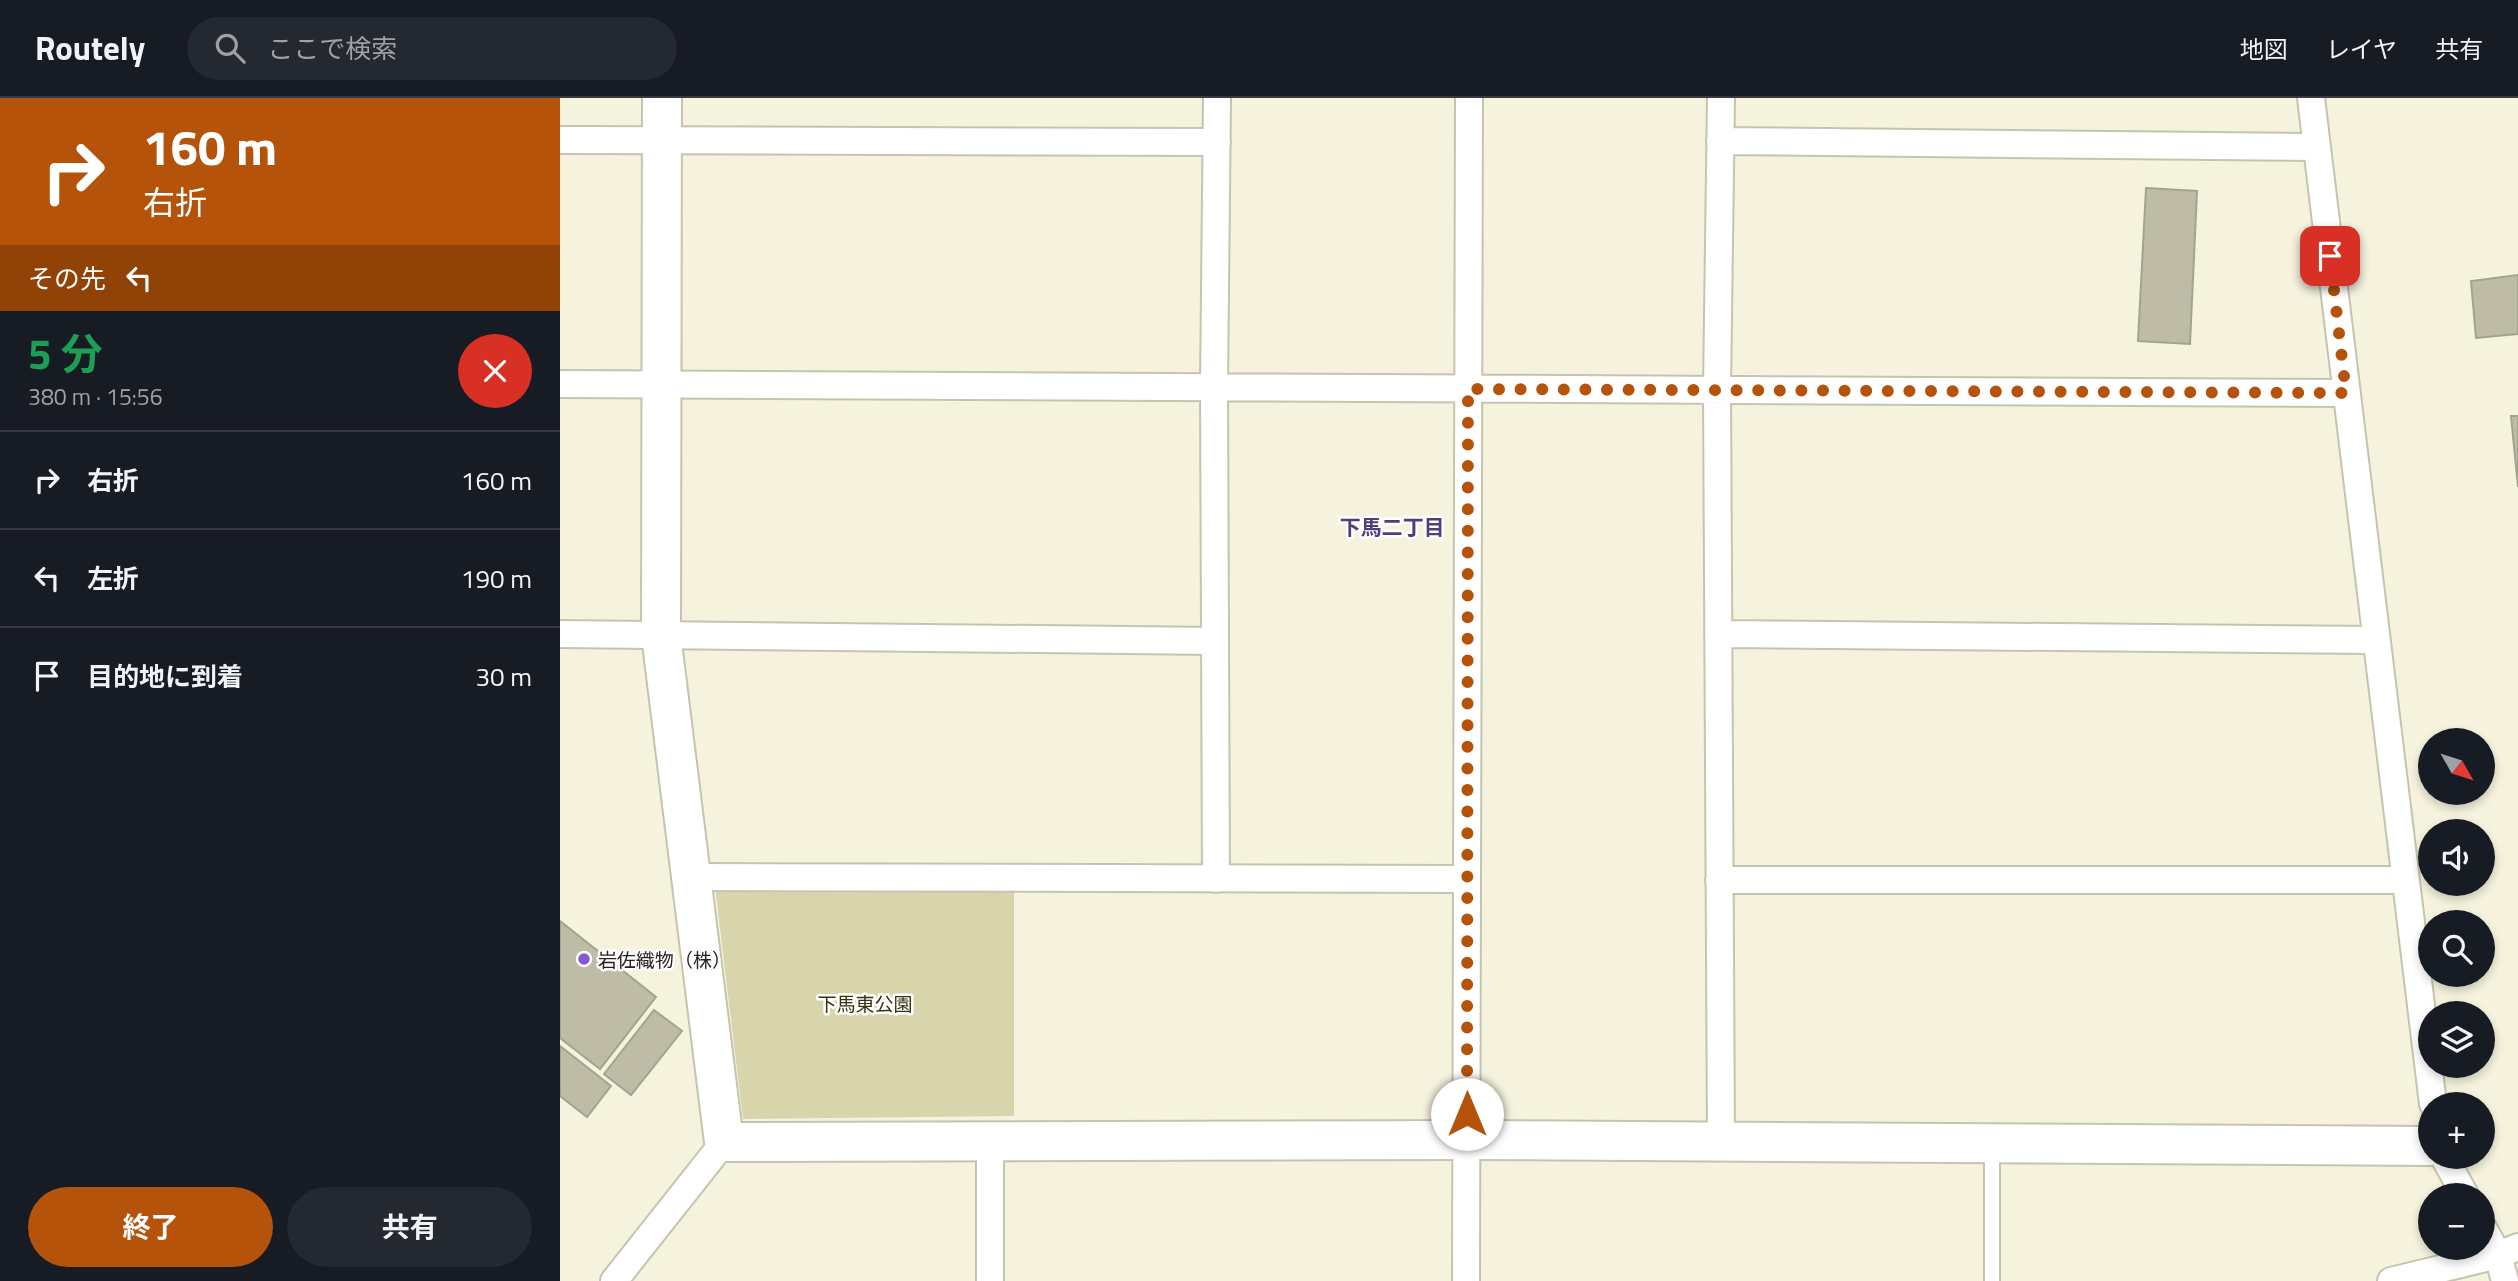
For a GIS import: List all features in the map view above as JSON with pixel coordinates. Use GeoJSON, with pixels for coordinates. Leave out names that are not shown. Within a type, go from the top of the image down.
{"type":"FeatureCollection","features":[{"type":"Feature","properties":{"kind":"street"},"geometry":{"type":"LineString","coordinates":[[614,1281],[724,1142],[661,635],[662,98]]}},
{"type":"Feature","properties":{"kind":"street"},"geometry":{"type":"LineString","coordinates":[[1216,879],[1214,387],[1217,98]]}},
{"type":"Feature","properties":{"kind":"street"},"geometry":{"type":"LineString","coordinates":[[1466,1281],[1469,98]]}},
{"type":"Feature","properties":{"kind":"street"},"geometry":{"type":"LineString","coordinates":[[1721,98],[1717,389],[1721,1142]]}},
{"type":"Feature","properties":{"kind":"street"},"geometry":{"type":"LineString","coordinates":[[2311,98],[2432,1092]]}},
{"type":"Feature","properties":{"kind":"street"},"geometry":{"type":"LineString","coordinates":[[560,140],[1217,142]]}},
{"type":"Feature","properties":{"kind":"street"},"geometry":{"type":"LineString","coordinates":[[1720,141],[2317,147]]}},
{"type":"Feature","properties":{"kind":"street"},"geometry":{"type":"LineString","coordinates":[[560,384],[2346,393]]}},
{"type":"Feature","properties":{"kind":"street"},"geometry":{"type":"LineString","coordinates":[[560,634],[1214,642]]}},
{"type":"Feature","properties":{"kind":"street"},"geometry":{"type":"LineString","coordinates":[[1719,634],[2376,640]]}},
{"type":"Feature","properties":{"kind":"street"},"geometry":{"type":"LineString","coordinates":[[690,877],[1467,879]]}},
{"type":"Feature","properties":{"kind":"street"},"geometry":{"type":"LineString","coordinates":[[1719,880],[2406,880]]}},
{"type":"Feature","properties":{"kind":"street"},"geometry":{"type":"LineString","coordinates":[[724,1142],[1467,1140],[2418,1146]]}},
{"type":"Feature","properties":{"kind":"street"},"geometry":{"type":"LineString","coordinates":[[990,1141],[990,1281]]}},
{"type":"Feature","properties":{"kind":"street"},"geometry":{"type":"LineString","coordinates":[[2495,1239],[2508,1251]]}},
{"type":"Feature","properties":{"kind":"street"},"geometry":{"type":"LineString","coordinates":[[2391,1281],[2508,1251]]}},
{"type":"Feature","properties":{"kind":"street"},"geometry":{"type":"LineString","coordinates":[[2505,1281],[2508,1251]]}},
{"type":"Feature","properties":{"kind":"lane"},"geometry":{"type":"LineString","coordinates":[[1992,1145],[1992,1281]]}},
{"type":"Feature","properties":{"kind":"green space","name":"下馬東公園"},"geometry":{"type":"Polygon","coordinates":[[[715,887],[1014,889],[1014,1116],[743,1119],[715,887]]]}},
{"type":"Feature","properties":{"kind":"building"},"geometry":{"type":"Polygon","coordinates":[[[2146,188],[2197,191],[2190,344],[2138,341],[2146,188]]]}},
{"type":"Feature","properties":{"kind":"building"},"geometry":{"type":"Polygon","coordinates":[[[2518,275],[2518,334],[2476,338],[2471,281],[2518,275]]]}},
{"type":"Feature","properties":{"kind":"building"},"geometry":{"type":"Polygon","coordinates":[[[2511,416],[2518,416],[2518,487],[2511,416]]]}},
{"type":"Feature","properties":{"kind":"building","name":"岩佐織物（株）"},"geometry":{"type":"Polygon","coordinates":[[[560,921],[656,997],[600,1069],[560,1038],[560,921]]]}},
{"type":"Feature","properties":{"kind":"building"},"geometry":{"type":"Polygon","coordinates":[[[654,1010],[682,1031],[631,1095],[604,1074],[654,1010]]]}},
{"type":"Feature","properties":{"kind":"building"},"geometry":{"type":"Polygon","coordinates":[[[560,1046],[611,1086],[587,1117],[560,1096],[560,1046]]]}},
{"type":"Feature","properties":{"kind":"place","name":"岩佐織物（株）"},"geometry":{"type":"Point","coordinates":[584,959]}},
{"type":"Feature","properties":{"kind":"district","name":"下馬二丁目"},"geometry":{"type":"Point","coordinates":[1392,527]}},
{"type":"Feature","properties":{"kind":"route"},"geometry":{"type":"LineString","coordinates":[[1467,1114],[1468,389],[2346,393],[2330,256]]}}]}
